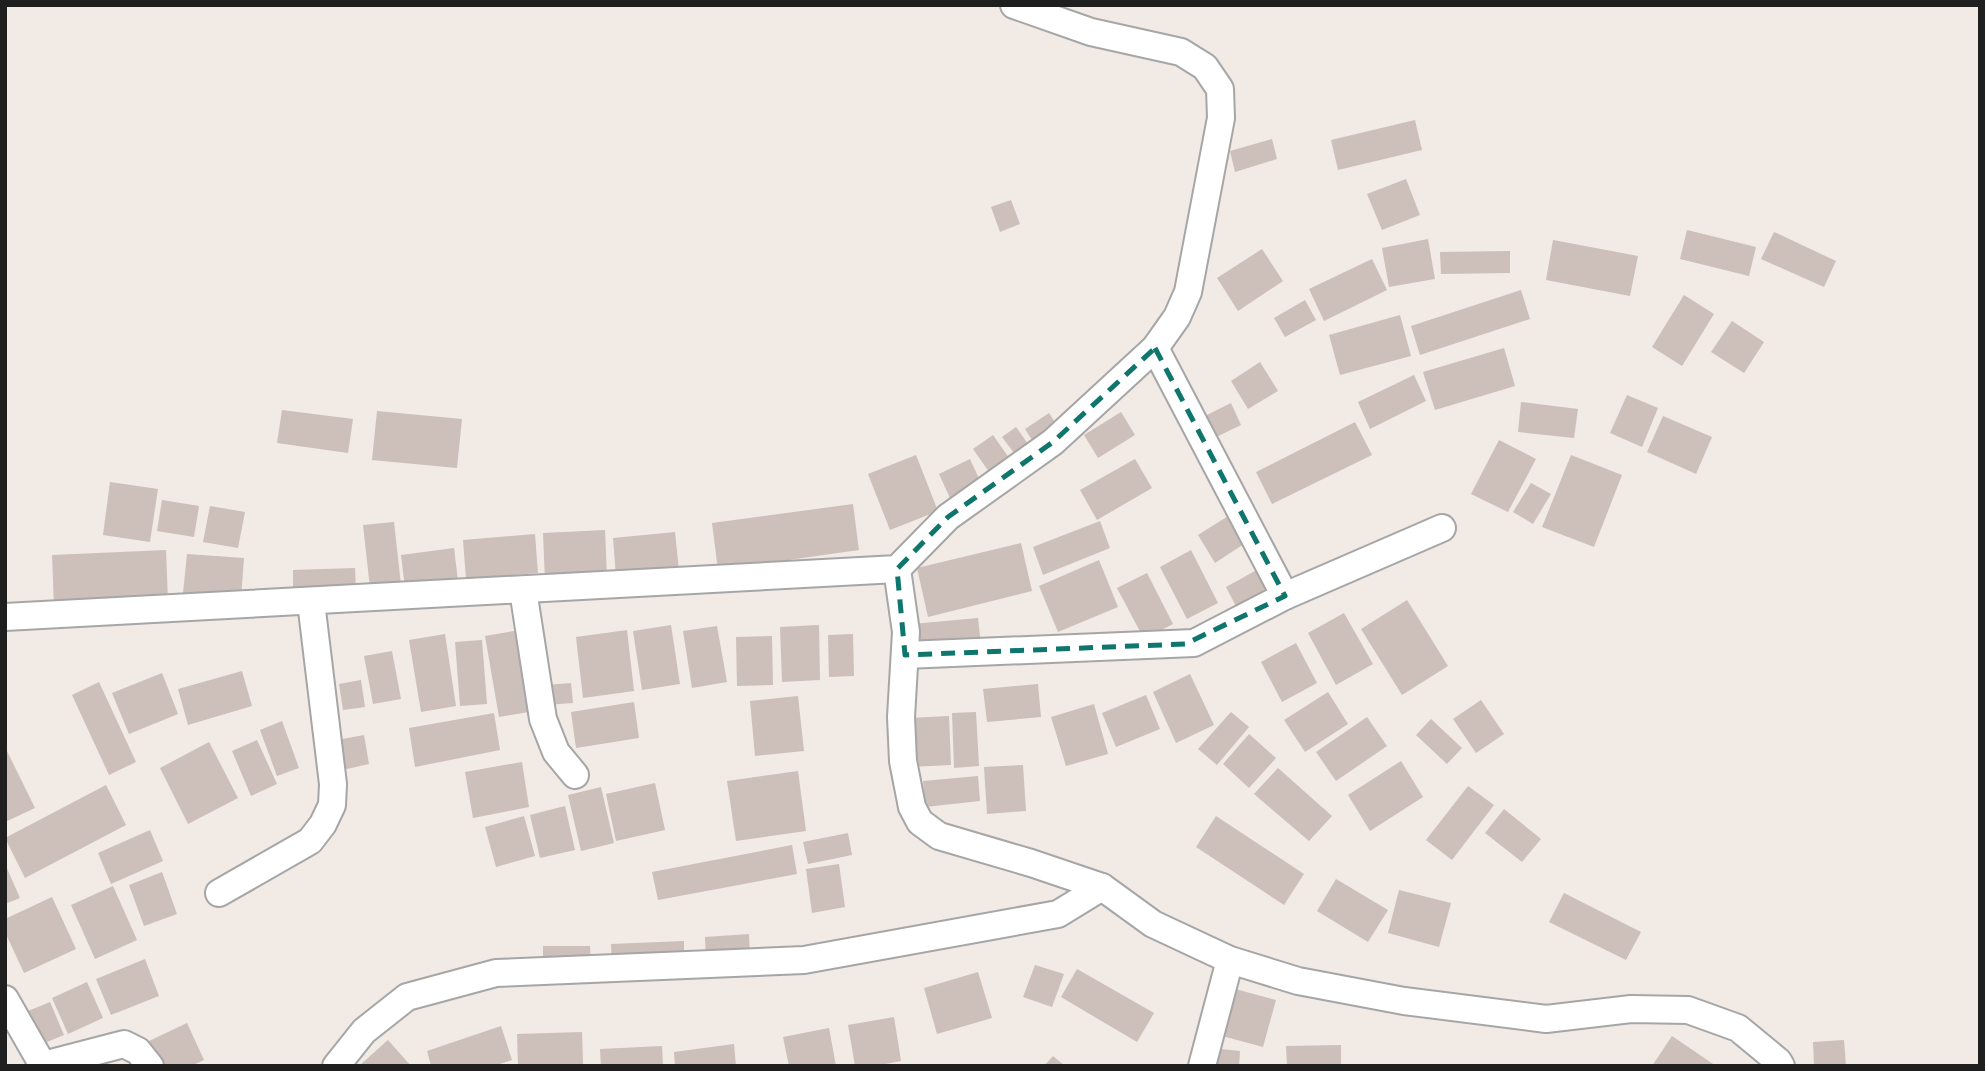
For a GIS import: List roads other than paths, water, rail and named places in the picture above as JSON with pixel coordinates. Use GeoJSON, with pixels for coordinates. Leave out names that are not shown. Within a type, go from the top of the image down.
{"type":"FeatureCollection","features":[{"type":"Feature","properties":{"kind":"street"},"geometry":{"type":"LineString","coordinates":[[5,617],[897,569],[948,517],[1053,442],[1156,348],[1177,317],[1188,292],[1221,118],[1220,89],[1205,67],[1181,52],[1091,32],[1014,5]]}},
{"type":"Feature","properties":{"kind":"street"},"geometry":{"type":"LineString","coordinates":[[1156,348],[1285,596]]}},
{"type":"Feature","properties":{"kind":"street"},"geometry":{"type":"LineString","coordinates":[[905,655],[1194,643],[1285,596],[1442,528]]}},
{"type":"Feature","properties":{"kind":"street"},"geometry":{"type":"LineString","coordinates":[[897,569],[906,632],[901,717],[903,761],[912,807],[920,822],[940,836],[1102,887],[1153,924],[1230,960],[1298,981],[1404,1001],[1546,1019],[1631,1009],[1688,1010],[1738,1028],[1781,1066]]}},
{"type":"Feature","properties":{"kind":"street"},"geometry":{"type":"LineString","coordinates":[[523,590],[543,719],[556,752],[575,775]]}},
{"type":"Feature","properties":{"kind":"street"},"geometry":{"type":"LineString","coordinates":[[219,893],[310,841],[323,824],[332,805],[332,784],[311,602]]}},
{"type":"Feature","properties":{"kind":"street"},"geometry":{"type":"LineString","coordinates":[[336,1066],[364,1031],[407,997],[496,973],[804,960],[1058,914],[1102,887]]}},
{"type":"Feature","properties":{"kind":"street"},"geometry":{"type":"LineString","coordinates":[[1202,1066],[1230,960]]}},
{"type":"Feature","properties":{"kind":"street"},"geometry":{"type":"LineString","coordinates":[[5,999],[41,1062],[47,1064],[124,1044],[138,1051],[150,1066]]}}]}
